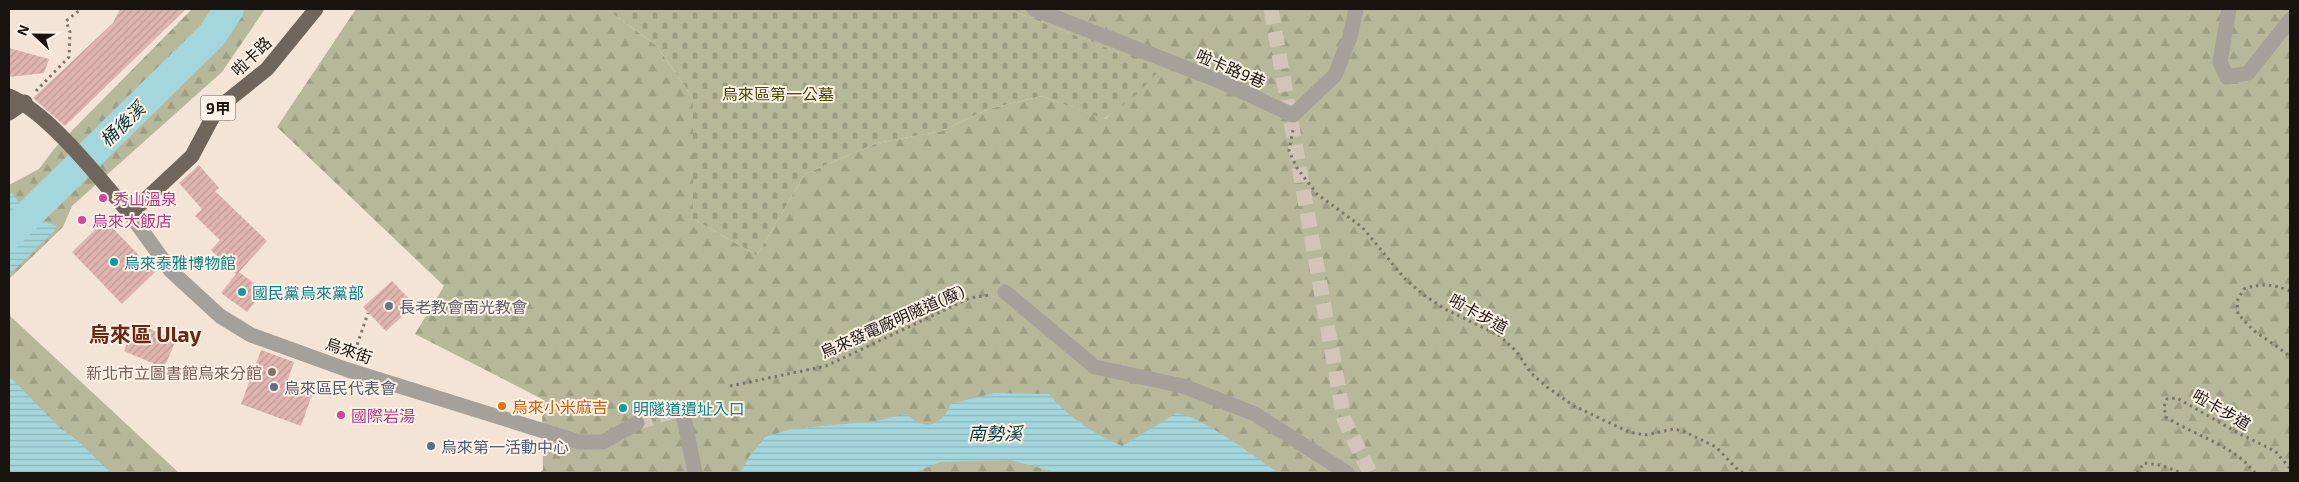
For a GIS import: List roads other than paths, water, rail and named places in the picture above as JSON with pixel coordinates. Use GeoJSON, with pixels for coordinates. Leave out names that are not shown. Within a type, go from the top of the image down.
{"type":"FeatureCollection","features":[{"type":"Feature","properties":{"kind":"main road","name":"啦卡路"},"geometry":{"type":"LineString","coordinates":[[130,214],[192,156],[217,109],[266,69],[316,9]]}},
{"type":"Feature","properties":{"kind":"main road"},"geometry":{"type":"LineString","coordinates":[[9,96],[25,102]]}},
{"type":"Feature","properties":{"kind":"main road","name":"烏來街"},"geometry":{"type":"LineString","coordinates":[[25,102],[56,132],[130,214]]}},
{"type":"Feature","properties":{"kind":"main road"},"geometry":{"type":"LineString","coordinates":[[9,113],[25,102]]}},
{"type":"Feature","properties":{"kind":"street","name":"啦卡路9巷"},"geometry":{"type":"LineString","coordinates":[[1034,9],[1217,80],[1293,115],[1335,75],[1350,38],[1356,9]]}},
{"type":"Feature","properties":{"kind":"street"},"geometry":{"type":"LineString","coordinates":[[2229,9],[2220,62],[2227,76],[2248,73],[2290,20]]}},
{"type":"Feature","properties":{"kind":"street","name":"烏來街"},"geometry":{"type":"LineString","coordinates":[[130,214],[171,271],[220,316],[251,334],[348,370],[579,442],[603,442],[637,422]]}},
{"type":"Feature","properties":{"kind":"street"},"geometry":{"type":"LineString","coordinates":[[1005,292],[1096,367],[1183,386],[1255,414],[1346,473]]}},
{"type":"Feature","properties":{"kind":"street"},"geometry":{"type":"LineString","coordinates":[[682,408],[695,473]]}},
{"type":"Feature","properties":{"kind":"water"},"geometry":{"type":"Polygon","coordinates":[[[12,193],[28,214],[58,227],[9,275],[9,195],[12,193]]]}},
{"type":"Feature","properties":{"kind":"water"},"geometry":{"type":"Polygon","coordinates":[[[9,376],[60,428],[77,440],[111,473],[9,473],[9,376]]]}},
{"type":"Feature","properties":{"kind":"water","name":"南勢溪"},"geometry":{"type":"Polygon","coordinates":[[[994,393],[1049,394],[1065,411],[1082,424],[1122,446],[1177,413],[1215,430],[1279,473],[1059,473],[1010,460],[941,462],[913,473],[740,473],[749,457],[765,437],[791,429],[876,421],[906,414],[919,423],[928,425],[937,422],[943,417],[951,404],[994,393]]]}},
{"type":"Feature","properties":{"kind":"waterway","name":"桶後溪"},"geometry":{"type":"LineString","coordinates":[[9,234],[212,35],[229,9]]}},
{"type":"Feature","properties":{"kind":"tunnel"},"geometry":{"type":"LineString","coordinates":[[1271,9],[1344,419],[1370,473]]}},
{"type":"Feature","properties":{"kind":"tunnel"},"geometry":{"type":"LineString","coordinates":[[637,423],[682,408]]}},
{"type":"Feature","properties":{"kind":"place","name":"秀山溫泉"},"geometry":{"type":"Point","coordinates":[103,198]}},
{"type":"Feature","properties":{"kind":"place","name":"烏來大飯店"},"geometry":{"type":"Point","coordinates":[82,220]}},
{"type":"Feature","properties":{"kind":"place","name":"烏來泰雅博物館"},"geometry":{"type":"Point","coordinates":[114,262]}},
{"type":"Feature","properties":{"kind":"place","name":"國民黨烏來黨部"},"geometry":{"type":"Point","coordinates":[242,292]}},
{"type":"Feature","properties":{"kind":"place","name":"長老教會南光教會"},"geometry":{"type":"Point","coordinates":[389,306]}},
{"type":"Feature","properties":{"kind":"place","name":"新北市立圖書館烏來分館"},"geometry":{"type":"Point","coordinates":[272,372]}},
{"type":"Feature","properties":{"kind":"place","name":"烏來區民代表會"},"geometry":{"type":"Point","coordinates":[274,387]}},
{"type":"Feature","properties":{"kind":"place","name":"烏來小米麻吉"},"geometry":{"type":"Point","coordinates":[502,406]}},
{"type":"Feature","properties":{"kind":"place","name":"明隧道遺址入口"},"geometry":{"type":"Point","coordinates":[623,408]}},
{"type":"Feature","properties":{"kind":"place","name":"國際岩湯"},"geometry":{"type":"Point","coordinates":[341,415]}},
{"type":"Feature","properties":{"kind":"place","name":"烏來第一活動中心"},"geometry":{"type":"Point","coordinates":[431,446]}},
{"type":"Feature","properties":{"kind":"district","name":"烏來區 Ulay"},"geometry":{"type":"Point","coordinates":[145,333]}},
{"type":"Feature","properties":{"kind":"park label","name":"烏來區第一公墓"},"geometry":{"type":"Point","coordinates":[778,93]}}]}
